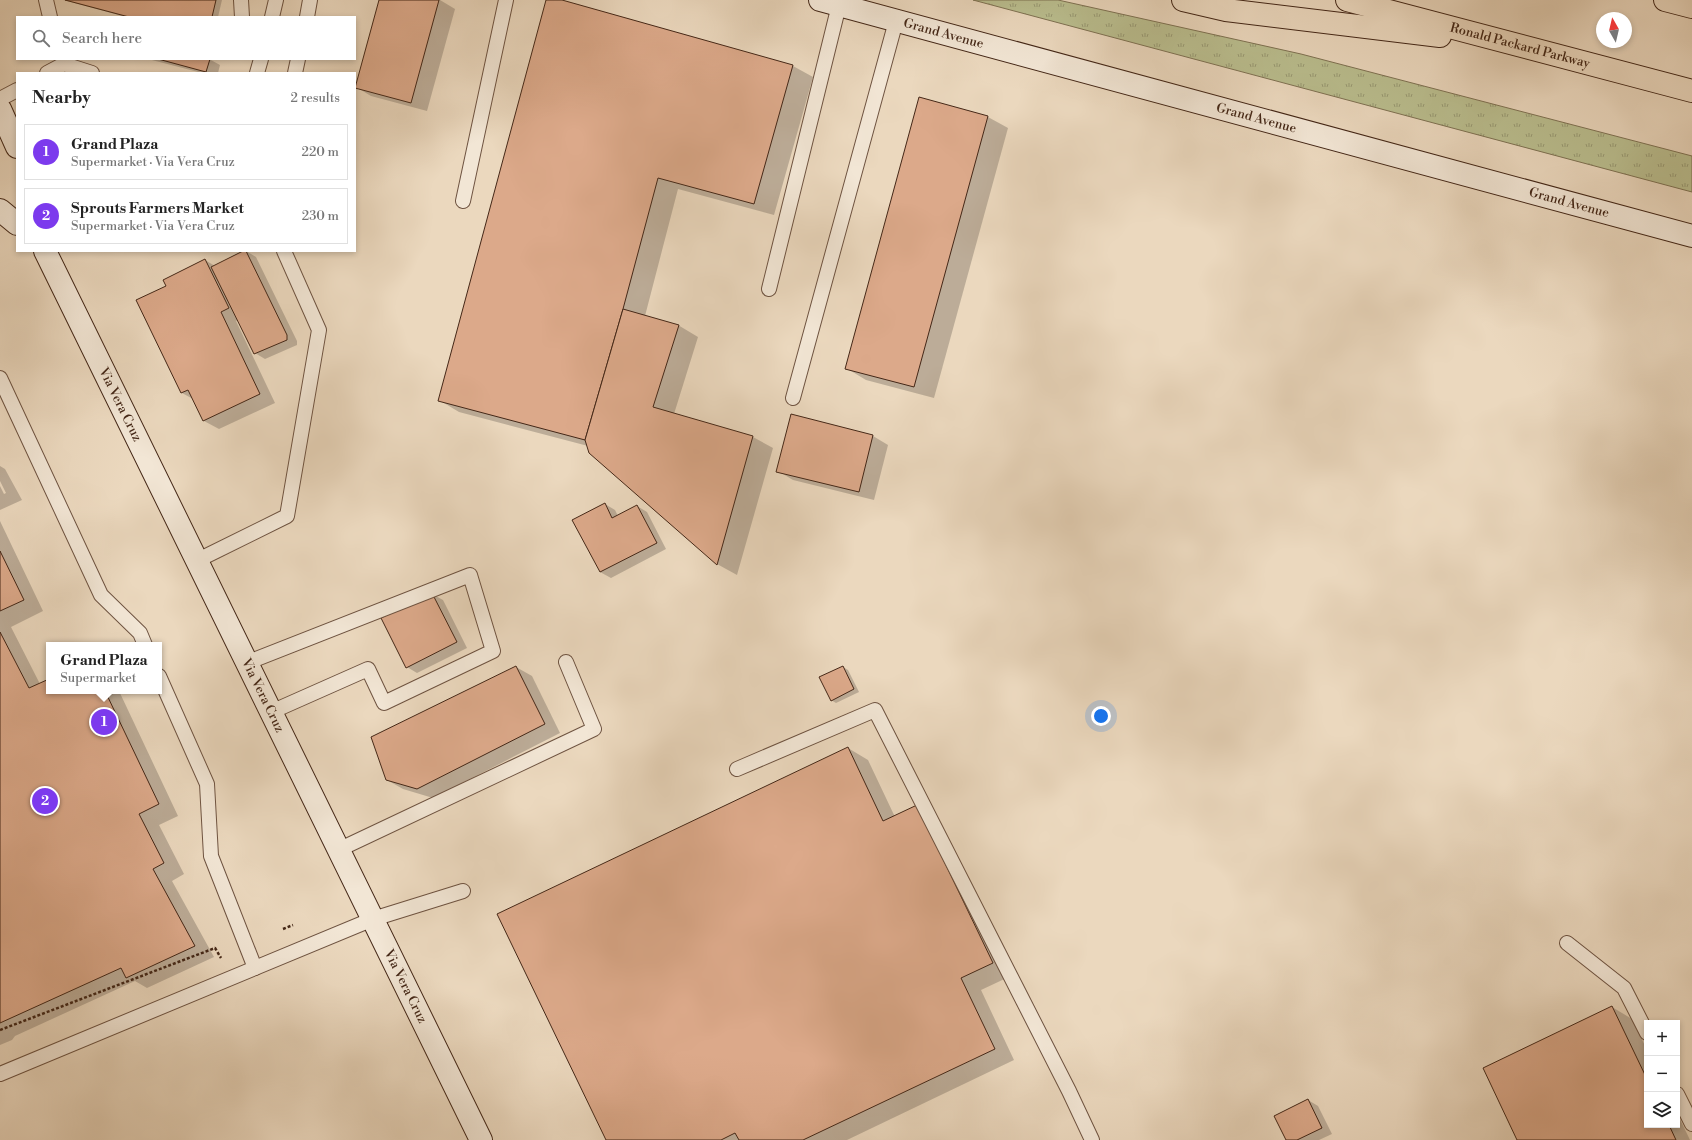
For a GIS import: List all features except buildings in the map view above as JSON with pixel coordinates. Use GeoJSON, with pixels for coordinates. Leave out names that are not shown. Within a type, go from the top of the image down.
{"type":"FeatureCollection","features":[{"type":"Feature","properties":{"kind":"highway"},"geometry":{"type":"LineString","coordinates":[[1183,0],[1226,10],[1527,46]]}},
{"type":"Feature","properties":{"kind":"highway","name":"Ronald Packard Parkway"},"geometry":{"type":"LineString","coordinates":[[1347,0],[1527,46],[1692,91]]}},
{"type":"Feature","properties":{"kind":"highway"},"geometry":{"type":"LineString","coordinates":[[1666,0],[1692,7]]}},
{"type":"Feature","properties":{"kind":"main road","name":"Grand Avenue"},"geometry":{"type":"LineString","coordinates":[[829,2],[1692,236]]}},
{"type":"Feature","properties":{"kind":"main road"},"geometry":{"type":"LineString","coordinates":[[0,109],[16,145]]}},
{"type":"Feature","properties":{"kind":"main road"},"geometry":{"type":"LineString","coordinates":[[0,210],[16,223]]}},
{"type":"Feature","properties":{"kind":"main road","name":"Via Vera Cruz"},"geometry":{"type":"LineString","coordinates":[[45,252],[481,1140]]}},
{"type":"Feature","properties":{"kind":"lane"},"geometry":{"type":"LineString","coordinates":[[46,0],[50,16]]}},
{"type":"Feature","properties":{"kind":"lane"},"geometry":{"type":"LineString","coordinates":[[240,0],[242,16]]}},
{"type":"Feature","properties":{"kind":"lane"},"geometry":{"type":"LineString","coordinates":[[272,16],[276,0]]}},
{"type":"Feature","properties":{"kind":"lane"},"geometry":{"type":"LineString","coordinates":[[307,16],[310,0]]}},
{"type":"Feature","properties":{"kind":"lane"},"geometry":{"type":"LineString","coordinates":[[463,201],[506,0]]}},
{"type":"Feature","properties":{"kind":"lane"},"geometry":{"type":"LineString","coordinates":[[769,289],[829,2]]}},
{"type":"Feature","properties":{"kind":"lane"},"geometry":{"type":"LineString","coordinates":[[793,398],[896,20]]}},
{"type":"Feature","properties":{"kind":"lane"},"geometry":{"type":"LineString","coordinates":[[257,72],[261,60]]}},
{"type":"Feature","properties":{"kind":"lane"},"geometry":{"type":"LineString","coordinates":[[295,72],[298,60]]}},
{"type":"Feature","properties":{"kind":"lane"},"geometry":{"type":"LineString","coordinates":[[49,72],[65,61],[90,72]]}},
{"type":"Feature","properties":{"kind":"lane"},"geometry":{"type":"LineString","coordinates":[[0,99],[16,91]]}},
{"type":"Feature","properties":{"kind":"lane"},"geometry":{"type":"LineString","coordinates":[[196,561],[287,516],[320,330],[284,252]]}},
{"type":"Feature","properties":{"kind":"lane"},"geometry":{"type":"LineString","coordinates":[[0,378],[101,595],[140,633],[144,642]]}},
{"type":"Feature","properties":{"kind":"lane"},"geometry":{"type":"LineString","coordinates":[[246,662],[470,575],[493,651],[384,703],[368,669],[271,712]]}},
{"type":"Feature","properties":{"kind":"lane"},"geometry":{"type":"LineString","coordinates":[[338,850],[594,729],[566,662]]}},
{"type":"Feature","properties":{"kind":"lane"},"geometry":{"type":"LineString","coordinates":[[162,683],[207,784],[211,856],[255,968]]}},
{"type":"Feature","properties":{"kind":"lane"},"geometry":{"type":"LineString","coordinates":[[737,769],[875,710],[1092,1140]]}},
{"type":"Feature","properties":{"kind":"lane"},"geometry":{"type":"LineString","coordinates":[[0,1074],[373,919],[463,891]]}},
{"type":"Feature","properties":{"kind":"lane"},"geometry":{"type":"LineString","coordinates":[[1567,944],[1624,988],[1644,1028]]}},
{"type":"Feature","properties":{"kind":"lane"},"geometry":{"type":"LineString","coordinates":[[1680,1100],[1692,1124]]}},
{"type":"Feature","properties":{"kind":"path"},"geometry":{"type":"LineString","coordinates":[[0,1030],[215,948],[221,959],[299,923]]}},
{"type":"Feature","properties":{"kind":"green space"},"geometry":{"type":"Polygon","coordinates":[[[973,0],[1058,0],[1301,54],[1692,156],[1692,192],[973,0]]]}},
{"type":"Feature","properties":{"kind":"place","name":"Grand Plaza"},"geometry":{"type":"Point","coordinates":[104,722]}},
{"type":"Feature","properties":{"kind":"place","name":"Sprouts Farmers Market"},"geometry":{"type":"Point","coordinates":[45,801]}}]}
